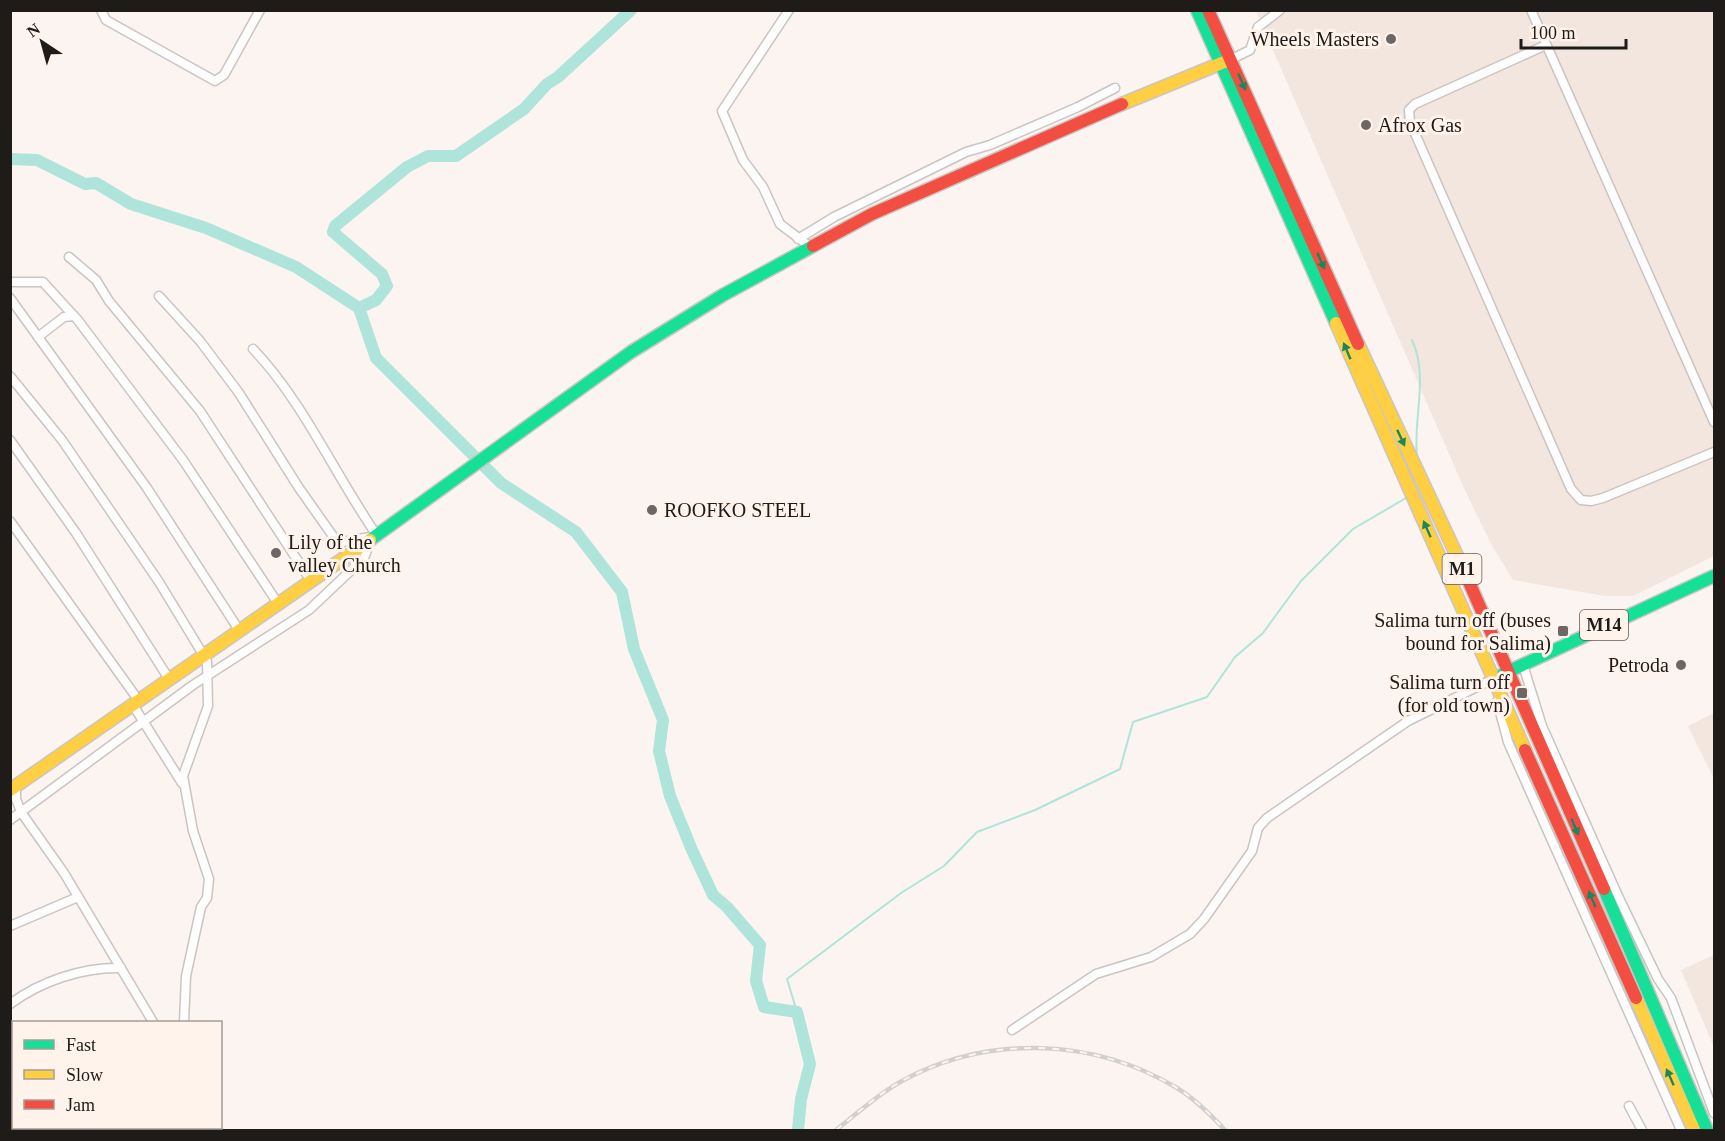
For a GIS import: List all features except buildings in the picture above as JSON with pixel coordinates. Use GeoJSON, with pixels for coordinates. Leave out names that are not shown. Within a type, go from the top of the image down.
{"type":"FeatureCollection","features":[{"type":"Feature","properties":{"kind":"main road","name":"M1"},"geometry":{"type":"LineString","coordinates":[[1197,10],[1226,62],[1510,671],[1707,1131]]}},
{"type":"Feature","properties":{"kind":"main road","name":"M1"},"geometry":{"type":"LineString","coordinates":[[1208,10],[1226,62],[1490,680],[1694,1131]]}},
{"type":"Feature","properties":{"kind":"main road"},"geometry":{"type":"LineString","coordinates":[[13,788],[239,630],[279,605],[631,352],[723,295],[809,246],[938,184],[1163,86],[1226,62]]}},
{"type":"Feature","properties":{"kind":"main road","name":"M14"},"geometry":{"type":"LineString","coordinates":[[1490,680],[1623,616],[1714,576]]}},
{"type":"Feature","properties":{"kind":"street"},"geometry":{"type":"LineString","coordinates":[[101,10],[106,20],[215,81],[224,75],[260,10]]}},
{"type":"Feature","properties":{"kind":"street"},"geometry":{"type":"LineString","coordinates":[[789,10],[722,111],[743,160],[764,187],[777,218],[786,230],[809,246]]}},
{"type":"Feature","properties":{"kind":"street"},"geometry":{"type":"LineString","coordinates":[[1226,62],[1250,50],[1258,27],[1280,10]]}},
{"type":"Feature","properties":{"kind":"street"},"geometry":{"type":"LineString","coordinates":[[1531,10],[1714,422]]}},
{"type":"Feature","properties":{"kind":"street"},"geometry":{"type":"LineString","coordinates":[[1546,45],[1414,104],[1409,110],[1410,122],[1571,489],[1581,500],[1591,501],[1603,498],[1714,452]]}},
{"type":"Feature","properties":{"kind":"street"},"geometry":{"type":"LineString","coordinates":[[798,239],[834,217],[966,152],[990,145],[1078,107],[1115,88]]}},
{"type":"Feature","properties":{"kind":"street"},"geometry":{"type":"LineString","coordinates":[[69,257],[96,280],[109,301],[194,402],[311,581]]}},
{"type":"Feature","properties":{"kind":"street"},"geometry":{"type":"LineString","coordinates":[[10,282],[43,282],[74,316],[183,460],[279,605]]}},
{"type":"Feature","properties":{"kind":"street"},"geometry":{"type":"LineString","coordinates":[[159,296],[200,342],[237,391],[277,455],[335,539],[342,542],[375,535]]}},
{"type":"Feature","properties":{"kind":"street"},"geometry":{"type":"LineString","coordinates":[[10,298],[147,488],[239,630]]}},
{"type":"Feature","properties":{"kind":"street"},"geometry":{"type":"LineString","coordinates":[[38,337],[64,317],[74,316]]}},
{"type":"Feature","properties":{"kind":"street"},"geometry":{"type":"LineString","coordinates":[[253,349],[265,362],[318,440],[375,535]]}},
{"type":"Feature","properties":{"kind":"street"},"geometry":{"type":"LineString","coordinates":[[10,376],[62,440],[157,578],[205,655],[208,706],[185,766],[184,786],[209,887],[207,898],[201,907],[186,976],[184,1021]]}},
{"type":"Feature","properties":{"kind":"street"},"geometry":{"type":"LineString","coordinates":[[10,440],[71,524],[169,680]]}},
{"type":"Feature","properties":{"kind":"street"},"geometry":{"type":"LineString","coordinates":[[10,521],[136,703],[144,722],[184,786]]}},
{"type":"Feature","properties":{"kind":"street"},"geometry":{"type":"LineString","coordinates":[[10,820],[207,677],[309,610],[364,558],[375,535]]}},
{"type":"Feature","properties":{"kind":"street"},"geometry":{"type":"LineString","coordinates":[[1523,665],[1542,726],[1618,896],[1658,979],[1671,998],[1714,1113]]}},
{"type":"Feature","properties":{"kind":"street"},"geometry":{"type":"LineString","coordinates":[[1012,1030],[1096,974],[1152,957],[1190,934],[1204,919],[1252,851],[1258,828],[1267,818],[1408,721],[1490,680],[1508,742],[1681,1131]]}},
{"type":"Feature","properties":{"kind":"street"},"geometry":{"type":"LineString","coordinates":[[13,788],[21,812],[78,897],[152,1021]]}},
{"type":"Feature","properties":{"kind":"street"},"geometry":{"type":"LineString","coordinates":[[10,926],[78,897]]}},
{"type":"Feature","properties":{"kind":"street"},"geometry":{"type":"LineString","coordinates":[[10,1004],[41,986],[61,979],[98,968],[121,968]]}},
{"type":"Feature","properties":{"kind":"street"},"geometry":{"type":"LineString","coordinates":[[1629,1106],[1642,1131]]}},
{"type":"Feature","properties":{"kind":"shaded area"},"geometry":{"type":"Polygon","coordinates":[[[1256,11],[1714,11],[1714,556],[1633,596],[1605,596],[1513,580],[1491,544],[1463,486],[1256,11]]]}},
{"type":"Feature","properties":{"kind":"shaded area"},"geometry":{"type":"Polygon","coordinates":[[[1714,713],[1714,779],[1688,726],[1714,713]]]}},
{"type":"Feature","properties":{"kind":"shaded area"},"geometry":{"type":"Polygon","coordinates":[[[1714,955],[1714,1047],[1681,970],[1714,955]]]}},
{"type":"Feature","properties":{"kind":"waterway"},"geometry":{"type":"LineString","coordinates":[[359,308],[376,300],[387,286],[382,274],[333,232],[335,226],[407,167],[428,156],[456,156],[524,109],[547,84],[558,77],[631,10]]}},
{"type":"Feature","properties":{"kind":"waterway"},"geometry":{"type":"LineString","coordinates":[[10,159],[37,160],[85,184],[96,183],[131,204],[206,228],[296,267],[359,308],[376,358],[501,483],[576,532],[622,592],[634,649],[663,720],[659,751],[670,796],[713,895],[727,907],[760,945],[756,981],[764,1007],[797,1012],[810,1064],[801,1099],[798,1130]]}},
{"type":"Feature","properties":{"kind":"waterway"},"geometry":{"type":"LineString","coordinates":[[1412,340],[1417,354],[1420,382],[1417,456]]}},
{"type":"Feature","properties":{"kind":"waterway"},"geometry":{"type":"LineString","coordinates":[[797,1012],[787,979],[901,893],[944,866],[977,832],[1035,810],[1120,769],[1133,722],[1207,697],[1235,657],[1263,633],[1301,581],[1353,529],[1406,498]]}},
{"type":"Feature","properties":{"kind":"railway"},"geometry":{"type":"LineString","coordinates":[[836,1130],[893,1086],[935,1066],[970,1055],[1005,1049],[1041,1048],[1076,1051],[1111,1059],[1145,1071],[1184,1092],[1225,1130]]}},
{"type":"Feature","properties":{"kind":"traffic: fast"},"geometry":{"type":"LineString","coordinates":[[1197,10],[1336,323]]}},
{"type":"Feature","properties":{"kind":"traffic: fast"},"geometry":{"type":"LineString","coordinates":[[370,540],[631,352],[723,295],[813,246]]}},
{"type":"Feature","properties":{"kind":"traffic: fast"},"geometry":{"type":"LineString","coordinates":[[1503,674],[1714,576]]}},
{"type":"Feature","properties":{"kind":"traffic: fast"},"geometry":{"type":"LineString","coordinates":[[1604,889],[1707,1130]]}},
{"type":"Feature","properties":{"kind":"traffic: slow"},"geometry":{"type":"LineString","coordinates":[[1122,104],[1229,60]]}},
{"type":"Feature","properties":{"kind":"traffic: slow"},"geometry":{"type":"LineString","coordinates":[[1336,323],[1525,750]]}},
{"type":"Feature","properties":{"kind":"traffic: slow"},"geometry":{"type":"LineString","coordinates":[[1358,344],[1465,573]]}},
{"type":"Feature","properties":{"kind":"traffic: slow"},"geometry":{"type":"LineString","coordinates":[[10,790],[370,540]]}},
{"type":"Feature","properties":{"kind":"traffic: slow"},"geometry":{"type":"LineString","coordinates":[[1636,998],[1694,1130]]}},
{"type":"Feature","properties":{"kind":"traffic: jam"},"geometry":{"type":"LineString","coordinates":[[1208,10],[1358,344]]}},
{"type":"Feature","properties":{"kind":"traffic: jam"},"geometry":{"type":"LineString","coordinates":[[813,246],[872,214],[1122,104]]}},
{"type":"Feature","properties":{"kind":"traffic: jam"},"geometry":{"type":"LineString","coordinates":[[1465,573],[1604,889]]}},
{"type":"Feature","properties":{"kind":"traffic: jam"},"geometry":{"type":"LineString","coordinates":[[1525,750],[1636,998]]}},
{"type":"Feature","properties":{"kind":"place","name":"Wheels Masters"},"geometry":{"type":"Point","coordinates":[1391,39]}},
{"type":"Feature","properties":{"kind":"place","name":"Afrox Gas"},"geometry":{"type":"Point","coordinates":[1366,125]}},
{"type":"Feature","properties":{"kind":"place","name":"ROOFKO STEEL"},"geometry":{"type":"Point","coordinates":[652,510]}},
{"type":"Feature","properties":{"kind":"place","name":"Lily of the valley Church"},"geometry":{"type":"Point","coordinates":[276,553]}},
{"type":"Feature","properties":{"kind":"place","name":"Salima turn off (buses bound for Salima)"},"geometry":{"type":"Point","coordinates":[1563,631]}},
{"type":"Feature","properties":{"kind":"place","name":"Petroda"},"geometry":{"type":"Point","coordinates":[1681,665]}},
{"type":"Feature","properties":{"kind":"place","name":"Salima turn off (for old town)"},"geometry":{"type":"Point","coordinates":[1522,693]}}]}
